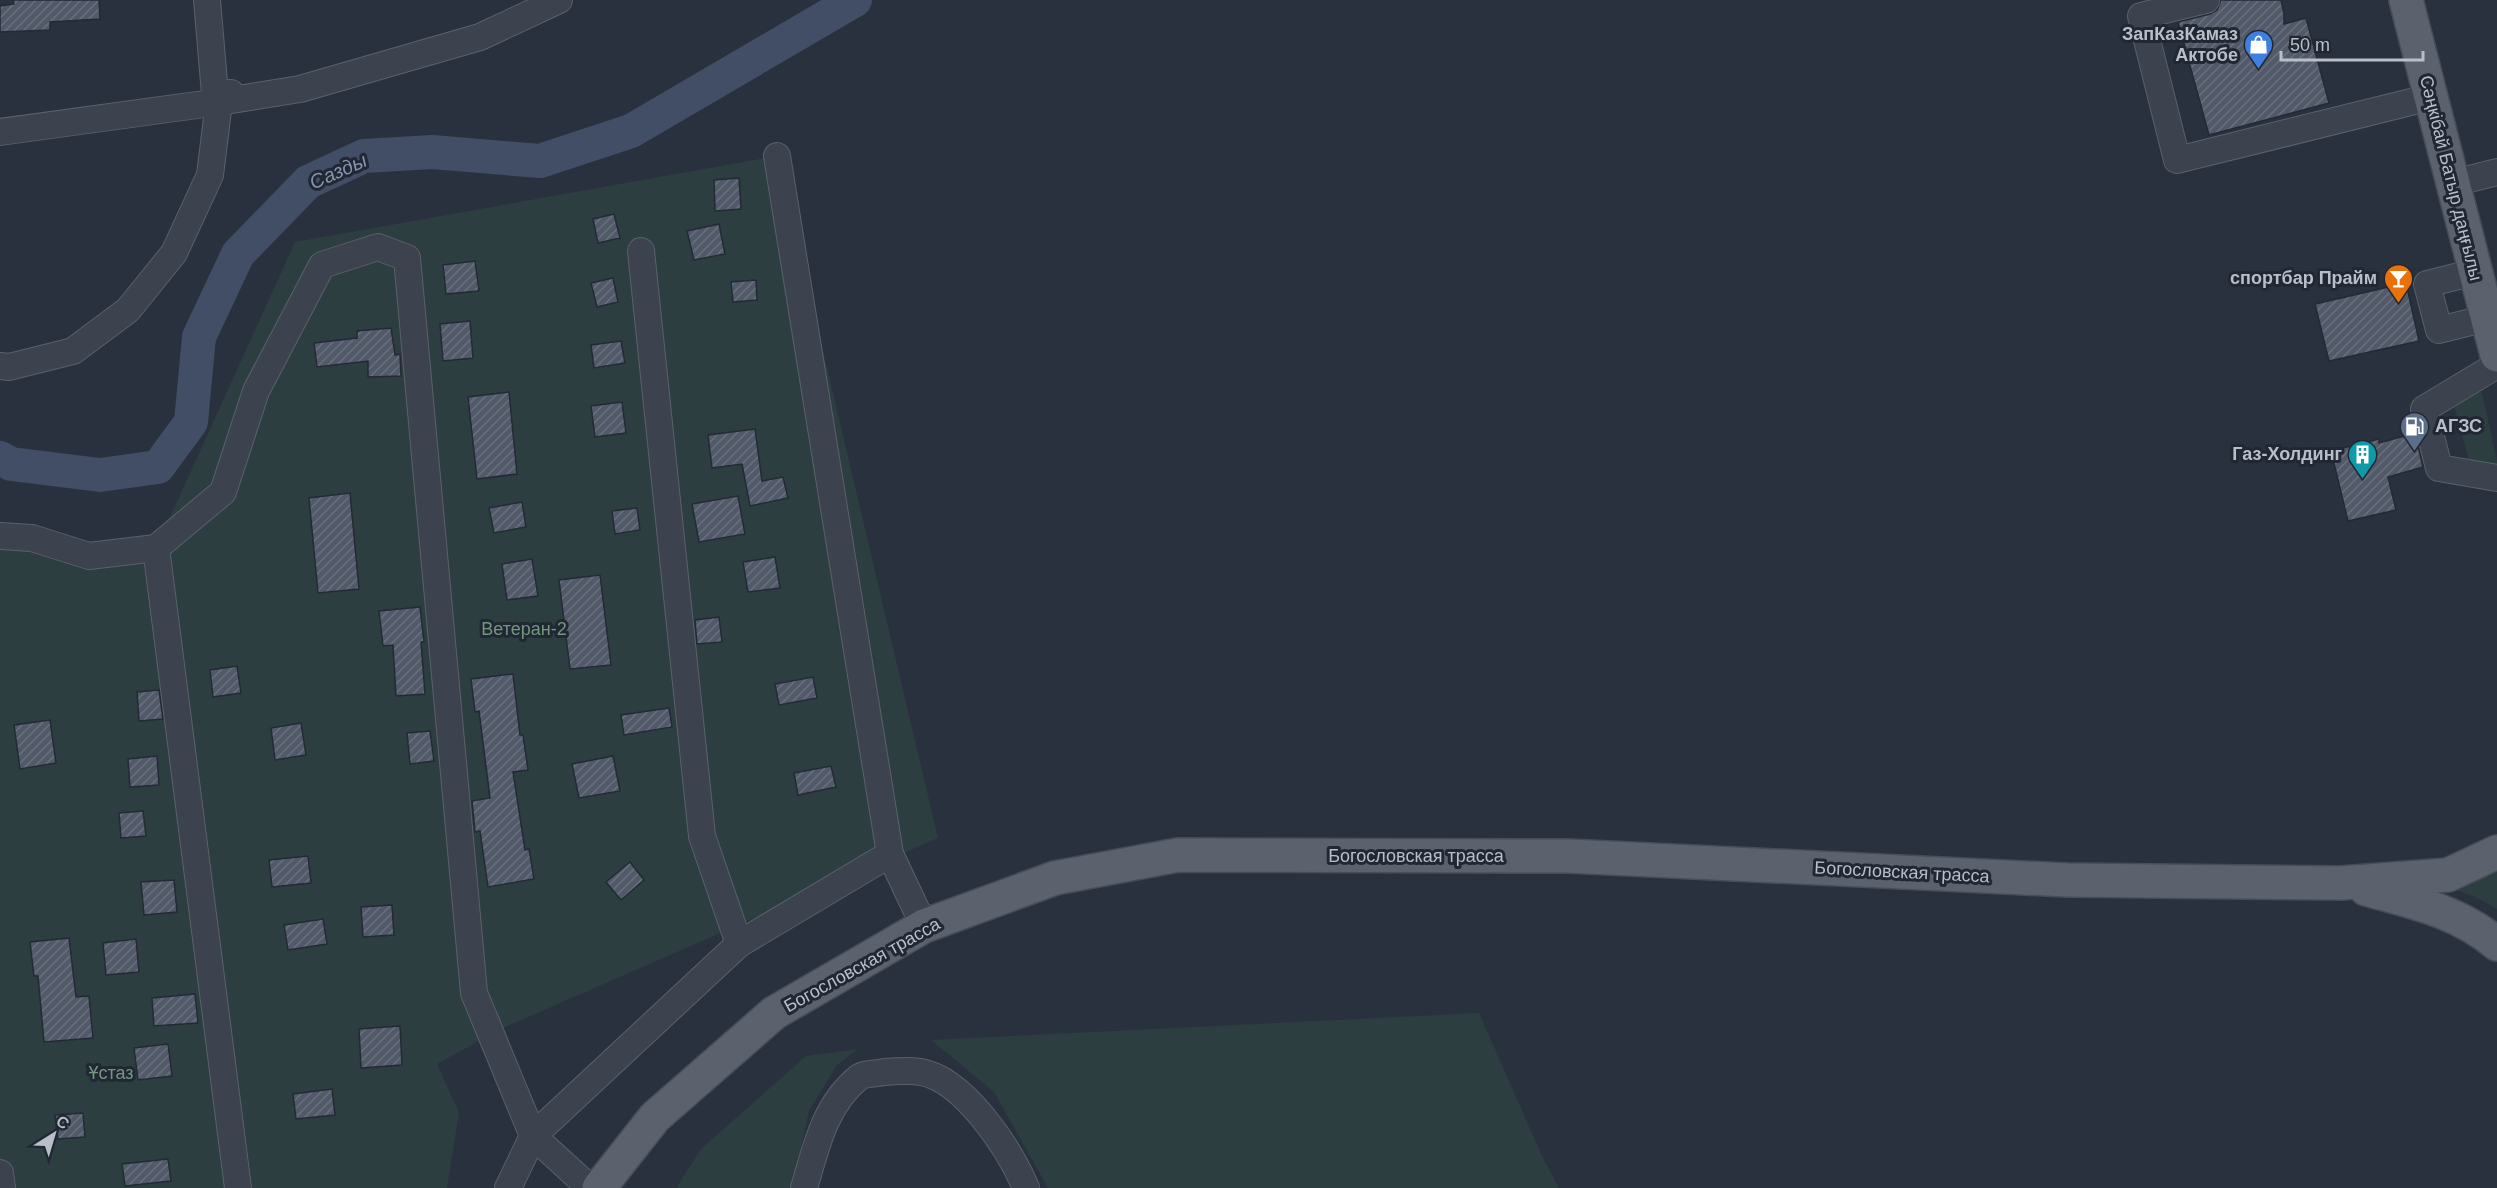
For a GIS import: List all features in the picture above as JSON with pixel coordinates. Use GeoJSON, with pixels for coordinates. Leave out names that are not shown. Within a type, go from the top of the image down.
{"type":"FeatureCollection","features":[{"type":"Feature","properties":{"kind":"main road","name":"Сәңкібай Батыр даңғылы"},"geometry":{"type":"LineString","coordinates":[[2406,0],[2497,355]]}},
{"type":"Feature","properties":{"kind":"main road"},"geometry":{"type":"LineString","coordinates":[[2341,883],[2448,875],[2497,852]]}},
{"type":"Feature","properties":{"kind":"main road","name":"Богословская трасса"},"geometry":{"type":"LineString","coordinates":[[599,1188],[655,1117],[774,1013],[924,926],[1055,879],[1178,855],[1568,856],[2067,880],[2341,883]]}},
{"type":"Feature","properties":{"kind":"main road"},"geometry":{"type":"LineString","coordinates":[[2341,883],[2440,909],[2465,921],[2497,944]]}},
{"type":"Feature","properties":{"kind":"street"},"geometry":{"type":"LineString","coordinates":[[0,366],[9,367],[73,351],[128,310],[174,253],[210,175],[217,98],[207,0]]}},
{"type":"Feature","properties":{"kind":"street"},"geometry":{"type":"LineString","coordinates":[[0,132],[217,98],[300,88],[480,37],[559,0]]}},
{"type":"Feature","properties":{"kind":"street"},"geometry":{"type":"LineString","coordinates":[[2206,0],[2141,16],[2177,160],[2431,97]]}},
{"type":"Feature","properties":{"kind":"street"},"geometry":{"type":"LineString","coordinates":[[777,156],[890,854],[924,926]]}},
{"type":"Feature","properties":{"kind":"street"},"geometry":{"type":"LineString","coordinates":[[2452,183],[2497,172]]}},
{"type":"Feature","properties":{"kind":"street"},"geometry":{"type":"LineString","coordinates":[[0,536],[32,538],[89,556],[156,548],[223,492],[256,392],[322,265],[378,247],[407,258],[474,993],[533,1136],[590,1188]]}},
{"type":"Feature","properties":{"kind":"street"},"geometry":{"type":"LineString","coordinates":[[641,251],[702,836],[739,944]]}},
{"type":"Feature","properties":{"kind":"street"},"geometry":{"type":"LineString","coordinates":[[2475,272],[2427,284],[2439,330],[2487,318]]}},
{"type":"Feature","properties":{"kind":"street"},"geometry":{"type":"LineString","coordinates":[[2497,364],[2424,410],[2439,468],[2497,478]]}},
{"type":"Feature","properties":{"kind":"street"},"geometry":{"type":"LineString","coordinates":[[156,548],[238,1188]]}},
{"type":"Feature","properties":{"kind":"street"},"geometry":{"type":"LineString","coordinates":[[508,1188],[533,1136],[739,944],[890,854]]}},
{"type":"Feature","properties":{"kind":"street"},"geometry":{"type":"LineString","coordinates":[[804,1188],[824,1121],[838,1099],[860,1076],[896,1071],[923,1072],[950,1086],[997,1134],[1015,1163],[1026,1188]]}},
{"type":"Feature","properties":{"kind":"street"},"geometry":{"type":"LineString","coordinates":[[0,1173],[2,1188]]}},
{"type":"Feature","properties":{"kind":"green space","name":"Ветеран-2"},"geometry":{"type":"Polygon","coordinates":[[[777,156],[938,838],[503,1028],[437,1064],[459,1113],[447,1188],[0,1188],[0,536],[156,548],[295,242],[777,156]]]}},
{"type":"Feature","properties":{"kind":"green space"},"geometry":{"type":"Polygon","coordinates":[[[2481,388],[2497,466],[2469,460],[2454,405],[2481,388]]]}},
{"type":"Feature","properties":{"kind":"green space"},"geometry":{"type":"Polygon","coordinates":[[[2497,872],[2497,909],[2475,897],[2446,886],[2472,881],[2497,872]]]}},
{"type":"Feature","properties":{"kind":"green space"},"geometry":{"type":"Polygon","coordinates":[[[1479,1013],[1543,1158],[1559,1188],[1048,1188],[994,1092],[931,1040],[1479,1013]]]}},
{"type":"Feature","properties":{"kind":"green space"},"geometry":{"type":"Polygon","coordinates":[[[858,1049],[837,1065],[809,1111],[792,1188],[676,1188],[701,1149],[806,1056],[858,1049]]]}},
{"type":"Feature","properties":{"kind":"building"},"geometry":{"type":"Polygon","coordinates":[[[13,0],[99,0],[100,19],[50,22],[50,30],[0,32],[0,6],[14,4],[13,0]]]}},
{"type":"Feature","properties":{"kind":"building"},"geometry":{"type":"Polygon","coordinates":[[[2221,0],[2281,0],[2284,24],[2306,18],[2329,103],[2209,135],[2178,22],[2210,14],[2217,10],[2221,0]]]}},
{"type":"Feature","properties":{"kind":"building"},"geometry":{"type":"Polygon","coordinates":[[[739,178],[741,209],[715,211],[714,180],[739,178]]]}},
{"type":"Feature","properties":{"kind":"building"},"geometry":{"type":"Polygon","coordinates":[[[614,214],[620,238],[598,243],[593,219],[614,214]]]}},
{"type":"Feature","properties":{"kind":"building"},"geometry":{"type":"Polygon","coordinates":[[[719,224],[725,254],[694,260],[687,231],[719,224]]]}},
{"type":"Feature","properties":{"kind":"building"},"geometry":{"type":"Polygon","coordinates":[[[475,261],[479,291],[446,294],[443,265],[475,261]]]}},
{"type":"Feature","properties":{"kind":"building"},"geometry":{"type":"Polygon","coordinates":[[[613,278],[618,302],[597,307],[591,283],[613,278]]]}},
{"type":"Feature","properties":{"kind":"building"},"geometry":{"type":"Polygon","coordinates":[[[756,280],[757,300],[733,302],[731,282],[756,280]]]}},
{"type":"Feature","properties":{"kind":"building"},"geometry":{"type":"Polygon","coordinates":[[[2406,283],[2419,341],[2329,361],[2315,304],[2406,283]]]}},
{"type":"Feature","properties":{"kind":"building"},"geometry":{"type":"Polygon","coordinates":[[[470,321],[473,358],[443,361],[440,324],[470,321]]]}},
{"type":"Feature","properties":{"kind":"building"},"geometry":{"type":"Polygon","coordinates":[[[391,328],[395,355],[400,354],[401,376],[368,377],[368,361],[317,367],[314,343],[357,338],[357,331],[391,328]]]}},
{"type":"Feature","properties":{"kind":"building"},"geometry":{"type":"Polygon","coordinates":[[[621,341],[625,363],[594,368],[591,345],[621,341]]]}},
{"type":"Feature","properties":{"kind":"building"},"geometry":{"type":"Polygon","coordinates":[[[509,392],[517,474],[477,479],[468,397],[509,392]]]}},
{"type":"Feature","properties":{"kind":"building"},"geometry":{"type":"Polygon","coordinates":[[[622,402],[626,433],[595,437],[591,406],[622,402]]]}},
{"type":"Feature","properties":{"kind":"building"},"geometry":{"type":"Polygon","coordinates":[[[755,429],[762,481],[783,477],[788,498],[750,506],[742,464],[712,468],[708,435],[755,429]]]}},
{"type":"Feature","properties":{"kind":"building","name":"Газ-Холдинг"},"geometry":{"type":"Polygon","coordinates":[[[2415,433],[2423,467],[2388,477],[2396,510],[2348,521],[2331,451],[2379,439],[2379,443],[2415,433]]]}},
{"type":"Feature","properties":{"kind":"building"},"geometry":{"type":"Polygon","coordinates":[[[350,493],[359,589],[318,593],[309,498],[350,493]]]}},
{"type":"Feature","properties":{"kind":"building"},"geometry":{"type":"Polygon","coordinates":[[[738,496],[745,534],[699,542],[692,504],[738,496]]]}},
{"type":"Feature","properties":{"kind":"building"},"geometry":{"type":"Polygon","coordinates":[[[522,502],[526,527],[494,533],[489,508],[522,502]]]}},
{"type":"Feature","properties":{"kind":"building"},"geometry":{"type":"Polygon","coordinates":[[[637,508],[640,530],[615,534],[612,511],[637,508]]]}},
{"type":"Feature","properties":{"kind":"building"},"geometry":{"type":"Polygon","coordinates":[[[775,557],[780,588],[748,592],[743,562],[775,557]]]}},
{"type":"Feature","properties":{"kind":"building"},"geometry":{"type":"Polygon","coordinates":[[[532,559],[538,596],[507,600],[502,564],[532,559]]]}},
{"type":"Feature","properties":{"kind":"building"},"geometry":{"type":"Polygon","coordinates":[[[600,575],[611,665],[570,669],[559,580],[600,575]]]}},
{"type":"Feature","properties":{"kind":"building"},"geometry":{"type":"Polygon","coordinates":[[[420,607],[424,642],[421,642],[425,694],[396,696],[393,645],[383,646],[379,611],[420,607]]]}},
{"type":"Feature","properties":{"kind":"building"},"geometry":{"type":"Polygon","coordinates":[[[719,617],[722,642],[697,644],[695,620],[719,617]]]}},
{"type":"Feature","properties":{"kind":"building"},"geometry":{"type":"Polygon","coordinates":[[[237,666],[241,693],[213,697],[210,670],[237,666]]]}},
{"type":"Feature","properties":{"kind":"building"},"geometry":{"type":"Polygon","coordinates":[[[513,674],[520,735],[523,735],[528,770],[513,772],[525,850],[529,849],[534,879],[488,887],[480,831],[475,832],[472,801],[490,798],[479,711],[475,712],[471,679],[513,674]]]}},
{"type":"Feature","properties":{"kind":"building"},"geometry":{"type":"Polygon","coordinates":[[[813,677],[817,698],[779,705],[775,684],[813,677]]]}},
{"type":"Feature","properties":{"kind":"building"},"geometry":{"type":"Polygon","coordinates":[[[159,690],[163,719],[139,721],[137,692],[159,690]]]}},
{"type":"Feature","properties":{"kind":"building"},"geometry":{"type":"Polygon","coordinates":[[[669,708],[672,727],[624,735],[621,715],[669,708]]]}},
{"type":"Feature","properties":{"kind":"building"},"geometry":{"type":"Polygon","coordinates":[[[50,720],[56,763],[20,769],[14,725],[50,720]]]}},
{"type":"Feature","properties":{"kind":"building"},"geometry":{"type":"Polygon","coordinates":[[[301,723],[306,755],[275,760],[271,728],[301,723]]]}},
{"type":"Feature","properties":{"kind":"building"},"geometry":{"type":"Polygon","coordinates":[[[430,731],[434,761],[410,764],[407,733],[430,731]]]}},
{"type":"Feature","properties":{"kind":"building"},"geometry":{"type":"Polygon","coordinates":[[[157,756],[159,785],[130,787],[128,759],[157,756]]]}},
{"type":"Feature","properties":{"kind":"building"},"geometry":{"type":"Polygon","coordinates":[[[613,756],[620,791],[579,798],[572,764],[613,756]]]}},
{"type":"Feature","properties":{"kind":"building"},"geometry":{"type":"Polygon","coordinates":[[[831,766],[836,787],[798,795],[794,773],[831,766]]]}},
{"type":"Feature","properties":{"kind":"building"},"geometry":{"type":"Polygon","coordinates":[[[143,811],[146,836],[121,838],[119,813],[143,811]]]}},
{"type":"Feature","properties":{"kind":"building"},"geometry":{"type":"Polygon","coordinates":[[[308,856],[311,883],[272,887],[269,860],[308,856]]]}},
{"type":"Feature","properties":{"kind":"building"},"geometry":{"type":"Polygon","coordinates":[[[630,862],[644,880],[621,900],[606,882],[630,862]]]}},
{"type":"Feature","properties":{"kind":"building"},"geometry":{"type":"Polygon","coordinates":[[[174,880],[177,912],[144,915],[141,882],[174,880]]]}},
{"type":"Feature","properties":{"kind":"building"},"geometry":{"type":"Polygon","coordinates":[[[392,905],[394,935],[363,937],[361,907],[392,905]]]}},
{"type":"Feature","properties":{"kind":"building"},"geometry":{"type":"Polygon","coordinates":[[[323,919],[327,944],[288,950],[284,925],[323,919]]]}},
{"type":"Feature","properties":{"kind":"building"},"geometry":{"type":"Polygon","coordinates":[[[69,938],[76,997],[89,996],[93,1038],[44,1042],[38,976],[34,976],[30,942],[69,938]]]}},
{"type":"Feature","properties":{"kind":"building"},"geometry":{"type":"Polygon","coordinates":[[[136,939],[139,972],[106,975],[103,943],[136,939]]]}},
{"type":"Feature","properties":{"kind":"building"},"geometry":{"type":"Polygon","coordinates":[[[195,994],[198,1023],[154,1026],[152,998],[195,994]]]}},
{"type":"Feature","properties":{"kind":"building"},"geometry":{"type":"Polygon","coordinates":[[[400,1026],[402,1065],[361,1068],[359,1029],[400,1026]]]}},
{"type":"Feature","properties":{"kind":"building"},"geometry":{"type":"Polygon","coordinates":[[[168,1044],[172,1076],[138,1080],[134,1048],[168,1044]]]}},
{"type":"Feature","properties":{"kind":"building"},"geometry":{"type":"Polygon","coordinates":[[[332,1089],[335,1115],[296,1119],[293,1094],[332,1089]]]}},
{"type":"Feature","properties":{"kind":"building"},"geometry":{"type":"Polygon","coordinates":[[[83,1113],[85,1137],[58,1139],[55,1115],[83,1113]]]}},
{"type":"Feature","properties":{"kind":"building"},"geometry":{"type":"Polygon","coordinates":[[[168,1159],[171,1181],[125,1186],[122,1164],[168,1159]]]}},
{"type":"Feature","properties":{"kind":"waterway","name":"Сазды"},"geometry":{"type":"LineString","coordinates":[[0,458],[11,464],[100,475],[158,467],[191,422],[199,337],[238,254],[308,182],[364,156],[432,152],[540,161],[631,131],[855,0]]}},
{"type":"Feature","properties":{"kind":"place","name":"ЗапКазКамаз Актобе"},"geometry":{"type":"Point","coordinates":[2259,70]}},
{"type":"Feature","properties":{"kind":"place","name":"спортбар Прайм"},"geometry":{"type":"Point","coordinates":[2398,304]}},
{"type":"Feature","properties":{"kind":"place","name":"АГЗС"},"geometry":{"type":"Point","coordinates":[2414,452]}},
{"type":"Feature","properties":{"kind":"place","name":"Газ-Холдинг"},"geometry":{"type":"Point","coordinates":[2363,480]}},
{"type":"Feature","properties":{"kind":"park label","name":"Ұстаз"},"geometry":{"type":"Point","coordinates":[111,1073]}}]}
